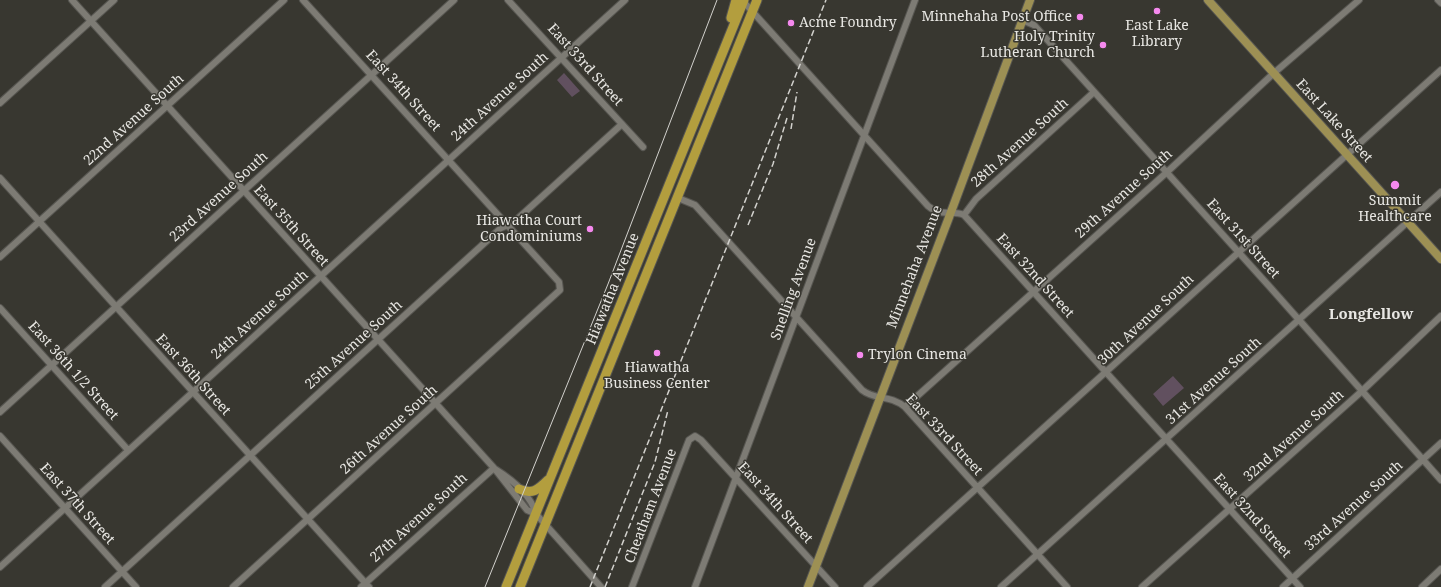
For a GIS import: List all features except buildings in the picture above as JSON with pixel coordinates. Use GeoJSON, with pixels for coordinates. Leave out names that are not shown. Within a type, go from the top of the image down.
{"type":"FeatureCollection","features":[{"type":"Feature","properties":{"kind":"highway","name":"Hiawatha Avenue"},"geometry":{"type":"LineString","coordinates":[[506,587],[553,474],[742,0]]}},
{"type":"Feature","properties":{"kind":"highway","name":"Hiawatha Avenue"},"geometry":{"type":"LineString","coordinates":[[520,587],[758,0]]}},
{"type":"Feature","properties":{"kind":"highway"},"geometry":{"type":"LineString","coordinates":[[519,489],[528,492],[535,492],[553,474]]}},
{"type":"Feature","properties":{"kind":"main road","name":"Minnehaha Avenue"},"geometry":{"type":"LineString","coordinates":[[808,587],[1030,0]]}},
{"type":"Feature","properties":{"kind":"main road","name":"East Lake Street"},"geometry":{"type":"LineString","coordinates":[[1208,0],[1441,259]]}},
{"type":"Feature","properties":{"kind":"street","name":"East 35th Street"},"geometry":{"type":"LineString","coordinates":[[72,0],[494,468],[527,510],[536,514]]}},
{"type":"Feature","properties":{"kind":"street"},"geometry":{"type":"LineString","coordinates":[[0,103],[114,0]]}},
{"type":"Feature","properties":{"kind":"street","name":"22nd Avenue South"},"geometry":{"type":"LineString","coordinates":[[0,257],[284,0]]}},
{"type":"Feature","properties":{"kind":"street","name":"East 34th Street"},"geometry":{"type":"LineString","coordinates":[[303,0],[559,282],[560,290]]}},
{"type":"Feature","properties":{"kind":"street","name":"23rd Avenue South"},"geometry":{"type":"LineString","coordinates":[[0,412],[454,0]]}},
{"type":"Feature","properties":{"kind":"street","name":"East 33rd Street"},"geometry":{"type":"LineString","coordinates":[[508,0],[643,147]]}},
{"type":"Feature","properties":{"kind":"street","name":"24th Avenue South"},"geometry":{"type":"LineString","coordinates":[[0,567],[625,0]]}},
{"type":"Feature","properties":{"kind":"street"},"geometry":{"type":"LineString","coordinates":[[742,0],[928,206],[936,212],[950,214],[960,213],[964,215]]}},
{"type":"Feature","properties":{"kind":"street","name":"Snelling Avenue"},"geometry":{"type":"LineString","coordinates":[[695,587],[915,0]]}},
{"type":"Feature","properties":{"kind":"street","name":"29th Avenue South"},"geometry":{"type":"LineString","coordinates":[[905,407],[1166,173],[1274,73],[1359,0]]}},
{"type":"Feature","properties":{"kind":"street"},"geometry":{"type":"LineString","coordinates":[[1438,0],[1441,3]]}},
{"type":"Feature","properties":{"kind":"street","name":"East 31st Street"},"geometry":{"type":"LineString","coordinates":[[1022,20],[1034,25],[1300,320],[1441,480]]}},
{"type":"Feature","properties":{"kind":"street","name":"30th Avenue South"},"geometry":{"type":"LineString","coordinates":[[868,587],[1107,373],[1346,154],[1441,70]]}},
{"type":"Feature","properties":{"kind":"street","name":"28th Avenue South"},"geometry":{"type":"LineString","coordinates":[[964,215],[976,199],[1094,92]]}},
{"type":"Feature","properties":{"kind":"street","name":"25th Avenue South"},"geometry":{"type":"LineString","coordinates":[[105,587],[501,228],[514,222],[622,124]]}},
{"type":"Feature","properties":{"kind":"street","name":"East 36th Street"},"geometry":{"type":"LineString","coordinates":[[0,178],[308,520],[365,586]]}},
{"type":"Feature","properties":{"kind":"street","name":"31st Avenue South"},"geometry":{"type":"LineString","coordinates":[[1001,587],[1441,192]]}},
{"type":"Feature","properties":{"kind":"street","name":"East 33rd Street"},"geometry":{"type":"LineString","coordinates":[[678,198],[695,205],[862,390],[870,395],[896,400],[905,407],[1067,587]]}},
{"type":"Feature","properties":{"kind":"street","name":"East 32nd Street"},"geometry":{"type":"LineString","coordinates":[[964,215],[1300,587]]}},
{"type":"Feature","properties":{"kind":"street","name":"26th Avenue South"},"geometry":{"type":"LineString","coordinates":[[233,587],[560,290]]}},
{"type":"Feature","properties":{"kind":"street","name":"East 36th 1/2 Street"},"geometry":{"type":"LineString","coordinates":[[0,308],[128,450]]}},
{"type":"Feature","properties":{"kind":"street","name":"32nd Avenue South"},"geometry":{"type":"LineString","coordinates":[[1142,587],[1362,391],[1441,316]]}},
{"type":"Feature","properties":{"kind":"street","name":"East 37th Street"},"geometry":{"type":"LineString","coordinates":[[0,436],[136,587]]}},
{"type":"Feature","properties":{"kind":"street","name":"East 34th Street"},"geometry":{"type":"LineString","coordinates":[[695,436],[701,440],[736,476],[835,587]]}},
{"type":"Feature","properties":{"kind":"street","name":"Cheatham Avenue"},"geometry":{"type":"LineString","coordinates":[[632,587],[690,440],[695,436]]}},
{"type":"Feature","properties":{"kind":"street","name":"33rd Avenue South"},"geometry":{"type":"LineString","coordinates":[[1283,587],[1441,443]]}},
{"type":"Feature","properties":{"kind":"street","name":"East 35th Street"},"geometry":{"type":"LineString","coordinates":[[494,468],[507,476],[532,502],[536,514],[601,587]]}},
{"type":"Feature","properties":{"kind":"street","name":"27th Avenue South"},"geometry":{"type":"LineString","coordinates":[[365,586],[494,468]]}},
{"type":"Feature","properties":{"kind":"street"},"geometry":{"type":"LineString","coordinates":[[1422,587],[1441,569]]}},
{"type":"Feature","properties":{"kind":"shaded area"},"geometry":{"type":"Polygon","coordinates":[[[564,73],[580,91],[572,97],[557,80],[564,73]]]}},
{"type":"Feature","properties":{"kind":"shaded area"},"geometry":{"type":"Polygon","coordinates":[[[1173,376],[1184,388],[1163,406],[1153,394],[1173,376]]]}},
{"type":"Feature","properties":{"kind":"tram line"},"geometry":{"type":"LineString","coordinates":[[485,587],[608,284],[717,0]]}},
{"type":"Feature","properties":{"kind":"railway"},"geometry":{"type":"LineString","coordinates":[[590,587],[826,0]]}},
{"type":"Feature","properties":{"kind":"railway"},"geometry":{"type":"LineString","coordinates":[[791,129],[797,92]]}},
{"type":"Feature","properties":{"kind":"railway"},"geometry":{"type":"LineString","coordinates":[[748,225],[773,164],[787,118]]}},
{"type":"Feature","properties":{"kind":"railway"},"geometry":{"type":"LineString","coordinates":[[605,587],[655,462],[668,410]]}},
{"type":"Feature","properties":{"kind":"place","name":"East Lake Library"},"geometry":{"type":"Point","coordinates":[1157,11]}},
{"type":"Feature","properties":{"kind":"place","name":"Minnehaha Post Office"},"geometry":{"type":"Point","coordinates":[1080,17]}},
{"type":"Feature","properties":{"kind":"place","name":"Acme Foundry"},"geometry":{"type":"Point","coordinates":[791,23]}},
{"type":"Feature","properties":{"kind":"place","name":"Holy Trinity Lutheran Church"},"geometry":{"type":"Point","coordinates":[1103,45]}},
{"type":"Feature","properties":{"kind":"place","name":"Summit Healthcare"},"geometry":{"type":"Point","coordinates":[1395,185]}},
{"type":"Feature","properties":{"kind":"place","name":"Hiawatha Court Condominiums"},"geometry":{"type":"Point","coordinates":[590,229]}},
{"type":"Feature","properties":{"kind":"place","name":"Hiawatha Business Center"},"geometry":{"type":"Point","coordinates":[657,353]}},
{"type":"Feature","properties":{"kind":"place","name":"Trylon Cinema"},"geometry":{"type":"Point","coordinates":[860,355]}},
{"type":"Feature","properties":{"kind":"district","name":"Longfellow"},"geometry":{"type":"Point","coordinates":[1371,315]}}]}
